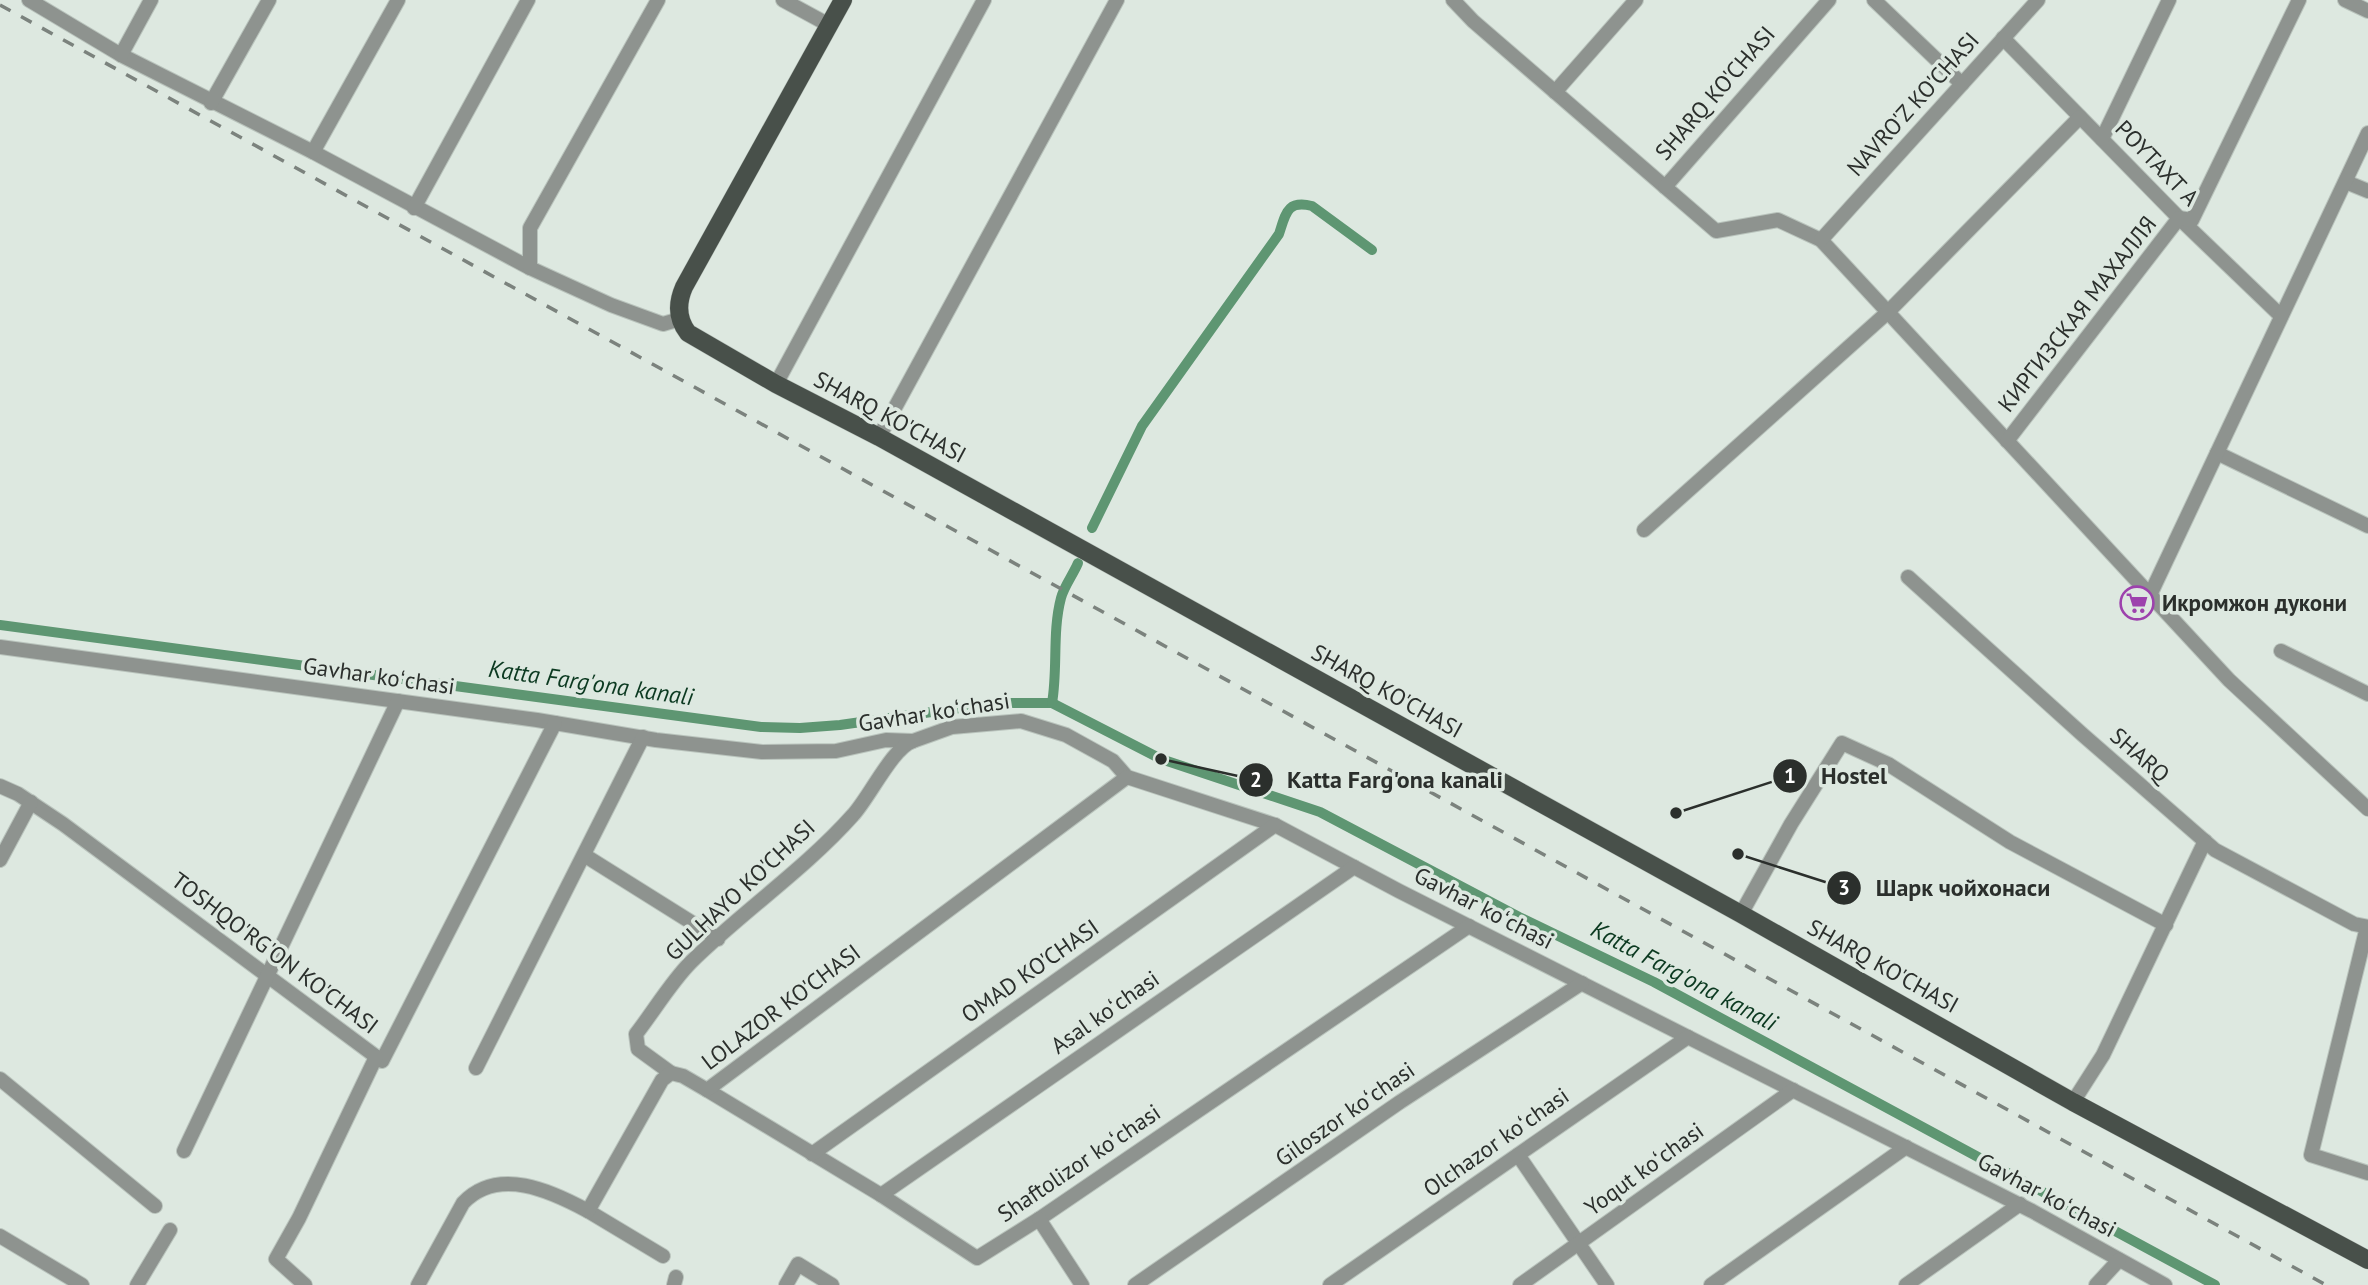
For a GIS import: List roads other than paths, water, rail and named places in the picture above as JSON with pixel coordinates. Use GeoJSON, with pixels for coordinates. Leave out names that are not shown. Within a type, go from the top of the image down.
{"type":"FeatureCollection","features":[{"type":"Feature","properties":{"kind":"main road"},"geometry":{"type":"LineString","coordinates":[[680,319],[680,301],[684,287],[843,0]]}},
{"type":"Feature","properties":{"kind":"main road","name":"SHARQ KO'CHASI"},"geometry":{"type":"LineString","coordinates":[[680,319],[688,333],[698,341],[879,437],[1741,914],[2073,1102],[2368,1260]]}},
{"type":"Feature","properties":{"kind":"street"},"geometry":{"type":"LineString","coordinates":[[29,0],[121,55],[211,103],[313,152],[530,268],[611,305],[663,324],[680,319]]}},
{"type":"Feature","properties":{"kind":"street"},"geometry":{"type":"LineString","coordinates":[[121,55],[151,0]]}},
{"type":"Feature","properties":{"kind":"street"},"geometry":{"type":"LineString","coordinates":[[211,103],[269,0]]}},
{"type":"Feature","properties":{"kind":"street"},"geometry":{"type":"LineString","coordinates":[[313,152],[398,0]]}},
{"type":"Feature","properties":{"kind":"street"},"geometry":{"type":"LineString","coordinates":[[414,208],[528,0]]}},
{"type":"Feature","properties":{"kind":"street"},"geometry":{"type":"LineString","coordinates":[[530,268],[530,228],[658,0]]}},
{"type":"Feature","properties":{"kind":"street"},"geometry":{"type":"LineString","coordinates":[[783,0],[829,25]]}},
{"type":"Feature","properties":{"kind":"street"},"geometry":{"type":"LineString","coordinates":[[776,384],[985,0]]}},
{"type":"Feature","properties":{"kind":"street"},"geometry":{"type":"LineString","coordinates":[[879,437],[1117,0]]}},
{"type":"Feature","properties":{"kind":"street"},"geometry":{"type":"LineString","coordinates":[[1555,92],[1636,0]]}},
{"type":"Feature","properties":{"kind":"street","name":"SHARQ KO'CHASI"},"geometry":{"type":"LineString","coordinates":[[1665,187],[1829,0]]}},
{"type":"Feature","properties":{"kind":"street"},"geometry":{"type":"LineString","coordinates":[[1874,0],[1962,84]]}},
{"type":"Feature","properties":{"kind":"street","name":"NAVRO'Z KO'CHASI"},"geometry":{"type":"LineString","coordinates":[[1821,240],[2038,0]]}},
{"type":"Feature","properties":{"kind":"street"},"geometry":{"type":"LineString","coordinates":[[2102,139],[2169,0]]}},
{"type":"Feature","properties":{"kind":"street","name":"КИРГИЗСКАЯ МАХАЛЛЯ"},"geometry":{"type":"LineString","coordinates":[[2007,441],[2179,218],[2192,220],[2299,0]]}},
{"type":"Feature","properties":{"kind":"street"},"geometry":{"type":"LineString","coordinates":[[1458,2],[1473,21],[1716,231],[1778,220],[1821,240],[2229,680],[2368,809]]}},
{"type":"Feature","properties":{"kind":"street","name":"POYTAXT A"},"geometry":{"type":"LineString","coordinates":[[2003,38],[2179,218],[2281,316]]}},
{"type":"Feature","properties":{"kind":"street"},"geometry":{"type":"LineString","coordinates":[[1644,530],[1888,312],[2080,117]]}},
{"type":"Feature","properties":{"kind":"street"},"geometry":{"type":"LineString","coordinates":[[2150,595],[2368,133]]}},
{"type":"Feature","properties":{"kind":"street"},"geometry":{"type":"LineString","coordinates":[[2346,181],[2368,191]]}},
{"type":"Feature","properties":{"kind":"street"},"geometry":{"type":"LineString","coordinates":[[2217,453],[2368,526]]}},
{"type":"Feature","properties":{"kind":"street","name":"SHARQ"},"geometry":{"type":"LineString","coordinates":[[1908,578],[2082,735],[2216,850],[2342,918],[2367,927]]}},
{"type":"Feature","properties":{"kind":"street","name":"Gavhar koʻchasi"},"geometry":{"type":"LineString","coordinates":[[0,647],[762,752],[836,751],[886,740],[913,740],[952,727],[1021,721],[1066,735],[1113,761],[1127,777],[1275,825],[2020,1205],[2165,1285]]}},
{"type":"Feature","properties":{"kind":"street"},"geometry":{"type":"LineString","coordinates":[[2281,651],[2368,694]]}},
{"type":"Feature","properties":{"kind":"street"},"geometry":{"type":"LineString","coordinates":[[184,1151],[398,701]]}},
{"type":"Feature","properties":{"kind":"street","name":"TOSHQO'RG'ON KO'CHASI"},"geometry":{"type":"LineString","coordinates":[[0,786],[31,802],[382,1061],[555,723]]}},
{"type":"Feature","properties":{"kind":"street"},"geometry":{"type":"LineString","coordinates":[[477,1068],[643,737]]}},
{"type":"Feature","properties":{"kind":"street","name":"GULHAYO KO'CHASI"},"geometry":{"type":"LineString","coordinates":[[671,1073],[638,1049],[636,1034],[690,963],[807,860],[854,814],[890,763],[907,743],[913,740]]}},
{"type":"Feature","properties":{"kind":"street"},"geometry":{"type":"LineString","coordinates":[[1741,914],[1791,824],[1842,743],[1888,764],[2010,842],[2166,925]]}},
{"type":"Feature","properties":{"kind":"street","name":"LOLAZOR KO'CHASI"},"geometry":{"type":"LineString","coordinates":[[588,1211],[662,1080],[671,1073],[683,1076],[707,1090],[1127,777]]}},
{"type":"Feature","properties":{"kind":"street"},"geometry":{"type":"LineString","coordinates":[[0,860],[31,802]]}},
{"type":"Feature","properties":{"kind":"street","name":"OMAD KO'CHASI"},"geometry":{"type":"LineString","coordinates":[[812,1154],[1275,825]]}},
{"type":"Feature","properties":{"kind":"street"},"geometry":{"type":"LineString","coordinates":[[2073,1102],[2103,1055],[2205,841]]}},
{"type":"Feature","properties":{"kind":"street"},"geometry":{"type":"LineString","coordinates":[[584,855],[718,939]]}},
{"type":"Feature","properties":{"kind":"street","name":"Asal koʻchasi"},"geometry":{"type":"LineString","coordinates":[[881,1195],[1354,867]]}},
{"type":"Feature","properties":{"kind":"street","name":"Shaftolizor koʻchasi"},"geometry":{"type":"LineString","coordinates":[[707,1090],[881,1195],[977,1258],[1039,1219],[1469,926]]}},
{"type":"Feature","properties":{"kind":"street"},"geometry":{"type":"LineString","coordinates":[[2367,927],[2311,1155],[2368,1173]]}},
{"type":"Feature","properties":{"kind":"street","name":"Giloszor koʻchasi"},"geometry":{"type":"LineString","coordinates":[[1135,1285],[1401,1102],[1582,983]]}},
{"type":"Feature","properties":{"kind":"street","name":"Olchazor koʻchasi"},"geometry":{"type":"LineString","coordinates":[[1330,1285],[1688,1037]]}},
{"type":"Feature","properties":{"kind":"street"},"geometry":{"type":"LineString","coordinates":[[305,1285],[276,1259],[299,1218],[376,1057]]}},
{"type":"Feature","properties":{"kind":"street"},"geometry":{"type":"LineString","coordinates":[[0,1079],[155,1206]]}},
{"type":"Feature","properties":{"kind":"street","name":"Yoqut koʻchasi"},"geometry":{"type":"LineString","coordinates":[[1520,1285],[1793,1090]]}},
{"type":"Feature","properties":{"kind":"street"},"geometry":{"type":"LineString","coordinates":[[1711,1285],[1906,1147]]}},
{"type":"Feature","properties":{"kind":"street"},"geometry":{"type":"LineString","coordinates":[[1518,1155],[1607,1285]]}},
{"type":"Feature","properties":{"kind":"street"},"geometry":{"type":"LineString","coordinates":[[418,1285],[463,1203],[473,1192],[496,1185],[522,1184],[559,1195],[663,1256]]}},
{"type":"Feature","properties":{"kind":"street"},"geometry":{"type":"LineString","coordinates":[[1906,1285],[2020,1205]]}},
{"type":"Feature","properties":{"kind":"street"},"geometry":{"type":"LineString","coordinates":[[1039,1219],[1082,1285]]}},
{"type":"Feature","properties":{"kind":"street"},"geometry":{"type":"LineString","coordinates":[[137,1285],[170,1230]]}},
{"type":"Feature","properties":{"kind":"street"},"geometry":{"type":"LineString","coordinates":[[0,1236],[82,1285]]}},
{"type":"Feature","properties":{"kind":"street"},"geometry":{"type":"LineString","coordinates":[[2096,1285],[2119,1260]]}},
{"type":"Feature","properties":{"kind":"street"},"geometry":{"type":"LineString","coordinates":[[786,1285],[799,1264],[832,1285]]}},
{"type":"Feature","properties":{"kind":"waterway"},"geometry":{"type":"LineString","coordinates":[[1092,528],[1142,426],[1279,234],[1292,207],[1312,206],[1372,250]]}},
{"type":"Feature","properties":{"kind":"waterway"},"geometry":{"type":"LineString","coordinates":[[1052,703],[1058,611],[1062,594],[1078,563]]}},
{"type":"Feature","properties":{"kind":"waterway","name":"Katta Farg'ona kanali"},"geometry":{"type":"LineString","coordinates":[[0,625],[761,727],[840,725],[995,703],[1052,703],[1161,759],[1320,812],[1519,917],[1654,982],[2215,1285]]}},
{"type":"Feature","properties":{"kind":"railway"},"geometry":{"type":"LineString","coordinates":[[0,5],[2326,1285]]}},
{"type":"Feature","properties":{"kind":"place","name":"Икромжон дукони"},"geometry":{"type":"Point","coordinates":[2137,603]}},
{"type":"Feature","properties":{"kind":"place","name":"Katta Farg'ona kanali"},"geometry":{"type":"Point","coordinates":[1161,759]}},
{"type":"Feature","properties":{"kind":"place","name":"Hostel"},"geometry":{"type":"Point","coordinates":[1676,813]}},
{"type":"Feature","properties":{"kind":"place","name":"Шарк чойхонаси"},"geometry":{"type":"Point","coordinates":[1738,854]}}]}
